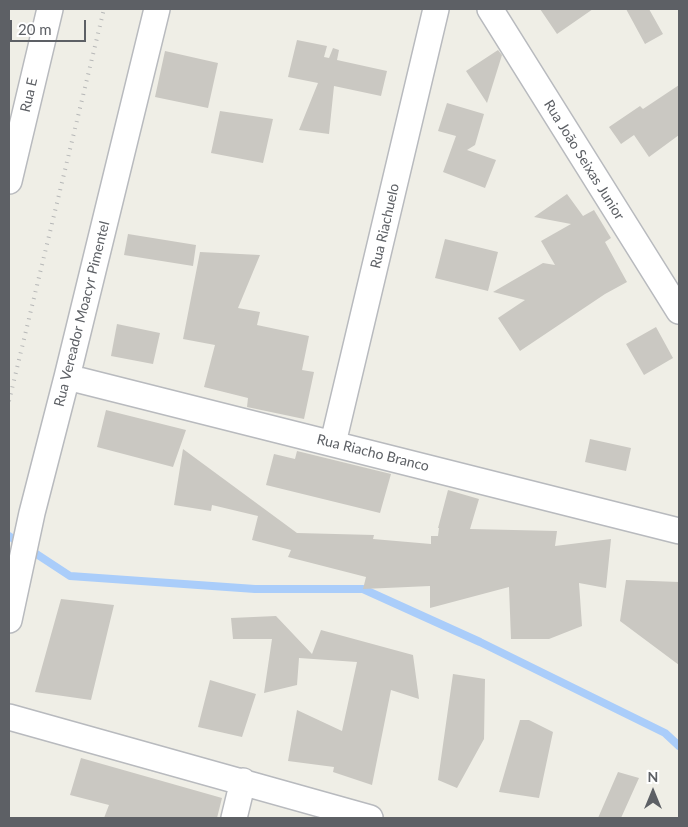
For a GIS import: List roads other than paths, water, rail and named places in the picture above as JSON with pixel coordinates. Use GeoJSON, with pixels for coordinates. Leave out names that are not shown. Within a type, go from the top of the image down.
{"type":"FeatureCollection","features":[{"type":"Feature","properties":{"kind":"street","name":"Rua E"},"geometry":{"type":"LineString","coordinates":[[9,182],[50,9]]}},
{"type":"Feature","properties":{"kind":"street","name":"Rua Vereador Moacyr Pimentel"},"geometry":{"type":"LineString","coordinates":[[11,610],[32,513],[157,9]]}},
{"type":"Feature","properties":{"kind":"street","name":"Rua Riachuelo"},"geometry":{"type":"LineString","coordinates":[[333,443],[436,9]]}},
{"type":"Feature","properties":{"kind":"street","name":"Rua João Seixas Junior"},"geometry":{"type":"LineString","coordinates":[[490,9],[679,311]]}},
{"type":"Feature","properties":{"kind":"street","name":"Rua Riacho Branco"},"geometry":{"type":"LineString","coordinates":[[67,377],[679,531]]}},
{"type":"Feature","properties":{"kind":"street"},"geometry":{"type":"LineString","coordinates":[[9,717],[370,818]]}},
{"type":"Feature","properties":{"kind":"street"},"geometry":{"type":"LineString","coordinates":[[234,818],[243,781]]}},
{"type":"Feature","properties":{"kind":"waterway"},"geometry":{"type":"LineString","coordinates":[[9,536],[70,576],[255,589],[363,589],[480,642],[665,733],[679,746]]}},
{"type":"Feature","properties":{"kind":"railway"},"geometry":{"type":"LineString","coordinates":[[9,401],[104,9]]}}]}
